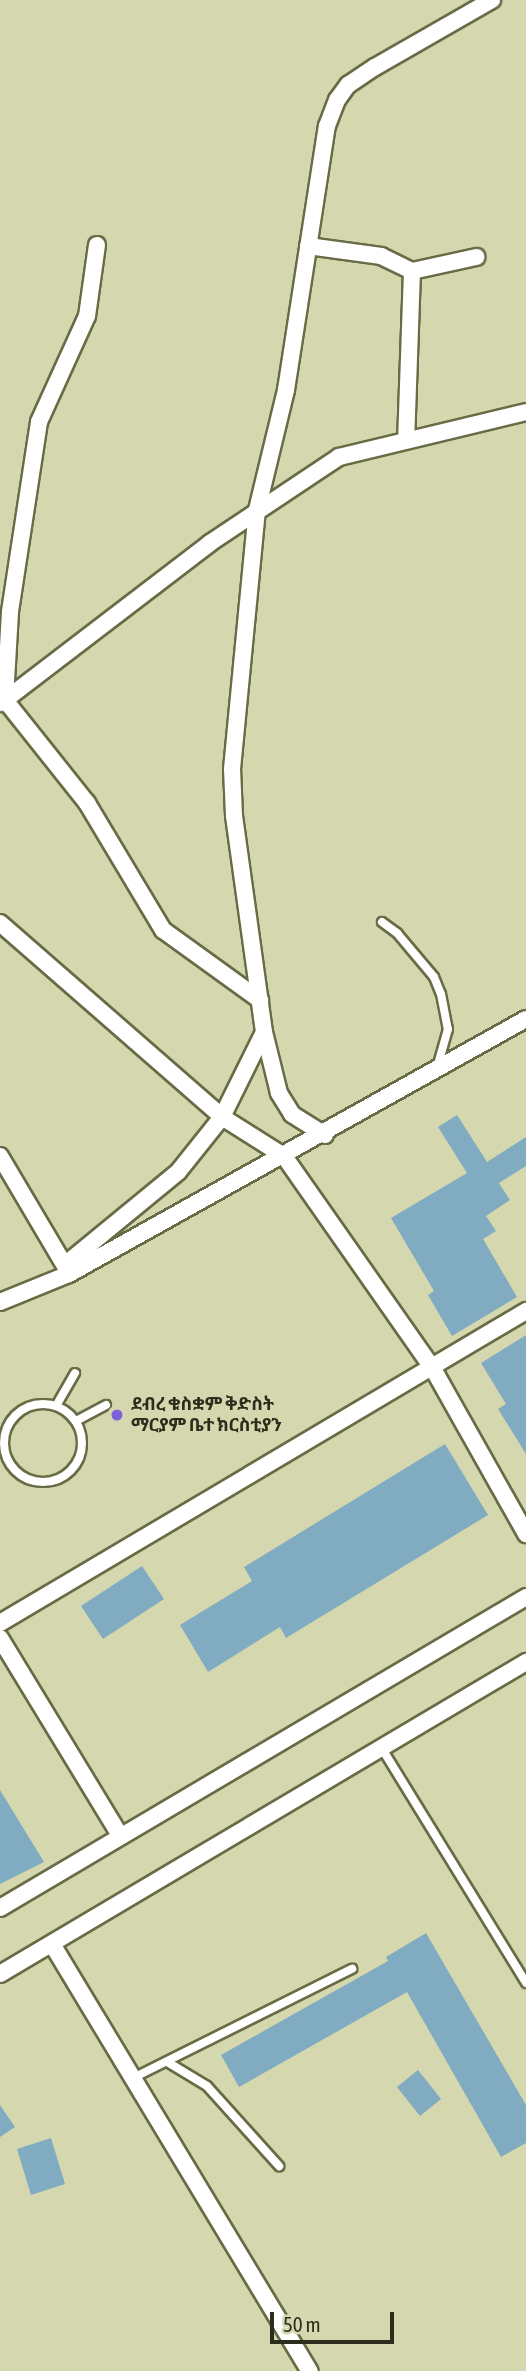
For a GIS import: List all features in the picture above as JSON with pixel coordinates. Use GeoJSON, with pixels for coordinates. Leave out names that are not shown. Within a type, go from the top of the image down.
{"type":"FeatureCollection","features":[{"type":"Feature","properties":{"kind":"street"},"geometry":{"type":"LineString","coordinates":[[325,1135],[285,1107],[264,1032],[232,769],[257,510],[286,390],[327,126],[348,85],[492,0]]}},
{"type":"Feature","properties":{"kind":"street"},"geometry":{"type":"LineString","coordinates":[[97,245],[88,316],[39,422],[5,611],[3,702],[87,803],[163,930],[260,1000]]}},
{"type":"Feature","properties":{"kind":"street"},"geometry":{"type":"LineString","coordinates":[[308,246],[381,256],[412,271],[476,257]]}},
{"type":"Feature","properties":{"kind":"street"},"geometry":{"type":"LineString","coordinates":[[406,439],[412,271]]}},
{"type":"Feature","properties":{"kind":"street"},"geometry":{"type":"LineString","coordinates":[[3,702],[257,510],[339,457],[526,412]]}},
{"type":"Feature","properties":{"kind":"street"},"geometry":{"type":"LineString","coordinates":[[0,923],[222,1117],[284,1156],[432,1367],[526,1534]]}},
{"type":"Feature","properties":{"kind":"street"},"geometry":{"type":"LineString","coordinates":[[0,1302],[325,1135],[526,1019]]}},
{"type":"Feature","properties":{"kind":"street"},"geometry":{"type":"LineString","coordinates":[[67,1269],[178,1172],[222,1117],[264,1032]]}},
{"type":"Feature","properties":{"kind":"street"},"geometry":{"type":"LineString","coordinates":[[0,1156],[67,1269]]}},
{"type":"Feature","properties":{"kind":"street"},"geometry":{"type":"LineString","coordinates":[[0,1623],[526,1311]]}},
{"type":"Feature","properties":{"kind":"street"},"geometry":{"type":"LineString","coordinates":[[0,1908],[526,1597]]}},
{"type":"Feature","properties":{"kind":"street"},"geometry":{"type":"LineString","coordinates":[[0,1638],[120,1835]]}},
{"type":"Feature","properties":{"kind":"street"},"geometry":{"type":"LineString","coordinates":[[0,1974],[526,1661]]}},
{"type":"Feature","properties":{"kind":"street"},"geometry":{"type":"LineString","coordinates":[[52,1944],[310,2371]]}},
{"type":"Feature","properties":{"kind":"lane"},"geometry":{"type":"LineString","coordinates":[[382,922],[397,933],[434,977],[441,994],[447,1029],[437,1071]]}},
{"type":"Feature","properties":{"kind":"lane"},"geometry":{"type":"LineString","coordinates":[[57,1406],[75,1373]]}},
{"type":"Feature","properties":{"kind":"lane"},"geometry":{"type":"LineString","coordinates":[[34,1405],[57,1406],[76,1421],[82,1438],[80,1457],[61,1478],[43,1482],[24,1478],[3,1458],[4,1438],[17,1413],[34,1405]]}},
{"type":"Feature","properties":{"kind":"lane"},"geometry":{"type":"LineString","coordinates":[[76,1421],[106,1405]]}},
{"type":"Feature","properties":{"kind":"lane"},"geometry":{"type":"LineString","coordinates":[[381,1747],[526,1983]]}},
{"type":"Feature","properties":{"kind":"lane"},"geometry":{"type":"LineString","coordinates":[[133,2078],[169,2063],[352,1969]]}},
{"type":"Feature","properties":{"kind":"lane"},"geometry":{"type":"LineString","coordinates":[[169,2063],[207,2085],[279,2166]]}},
{"type":"Feature","properties":{"kind":"building"},"geometry":{"type":"Polygon","coordinates":[[[457,1115],[487,1162],[526,1137],[526,1166],[499,1183],[510,1200],[486,1216],[496,1231],[483,1239],[517,1297],[452,1336],[428,1295],[434,1291],[391,1218],[467,1173],[438,1127],[457,1115]]]}},
{"type":"Feature","properties":{"kind":"building"},"geometry":{"type":"Polygon","coordinates":[[[526,1335],[526,1454],[498,1409],[506,1404],[481,1363],[526,1335]]]}},
{"type":"Feature","properties":{"kind":"building"},"geometry":{"type":"Polygon","coordinates":[[[445,1444],[488,1515],[286,1638],[280,1627],[208,1672],[180,1625],[252,1581],[244,1567],[445,1444]]]}},
{"type":"Feature","properties":{"kind":"building"},"geometry":{"type":"Polygon","coordinates":[[[142,1566],[164,1599],[103,1639],[81,1606],[142,1566]]]}},
{"type":"Feature","properties":{"kind":"building"},"geometry":{"type":"Polygon","coordinates":[[[0,1790],[44,1862],[0,1884],[0,1790]]]}},
{"type":"Feature","properties":{"kind":"building"},"geometry":{"type":"Polygon","coordinates":[[[426,1933],[526,2105],[526,2143],[501,2157],[407,1992],[239,2087],[221,2055],[388,1961],[386,1957],[426,1933]]]}},
{"type":"Feature","properties":{"kind":"building"},"geometry":{"type":"Polygon","coordinates":[[[418,2070],[441,2099],[420,2116],[397,2087],[418,2070]]]}},
{"type":"Feature","properties":{"kind":"building"},"geometry":{"type":"Polygon","coordinates":[[[0,2105],[15,2127],[0,2137],[0,2105]]]}},
{"type":"Feature","properties":{"kind":"building"},"geometry":{"type":"Polygon","coordinates":[[[51,2138],[65,2184],[31,2195],[17,2149],[51,2138]]]}},
{"type":"Feature","properties":{"kind":"place","name":"ደብረ ቁስቋም ቅድስት ማርያም ቤተ ክርስቲያን"},"geometry":{"type":"Point","coordinates":[117,1415]}}]}
